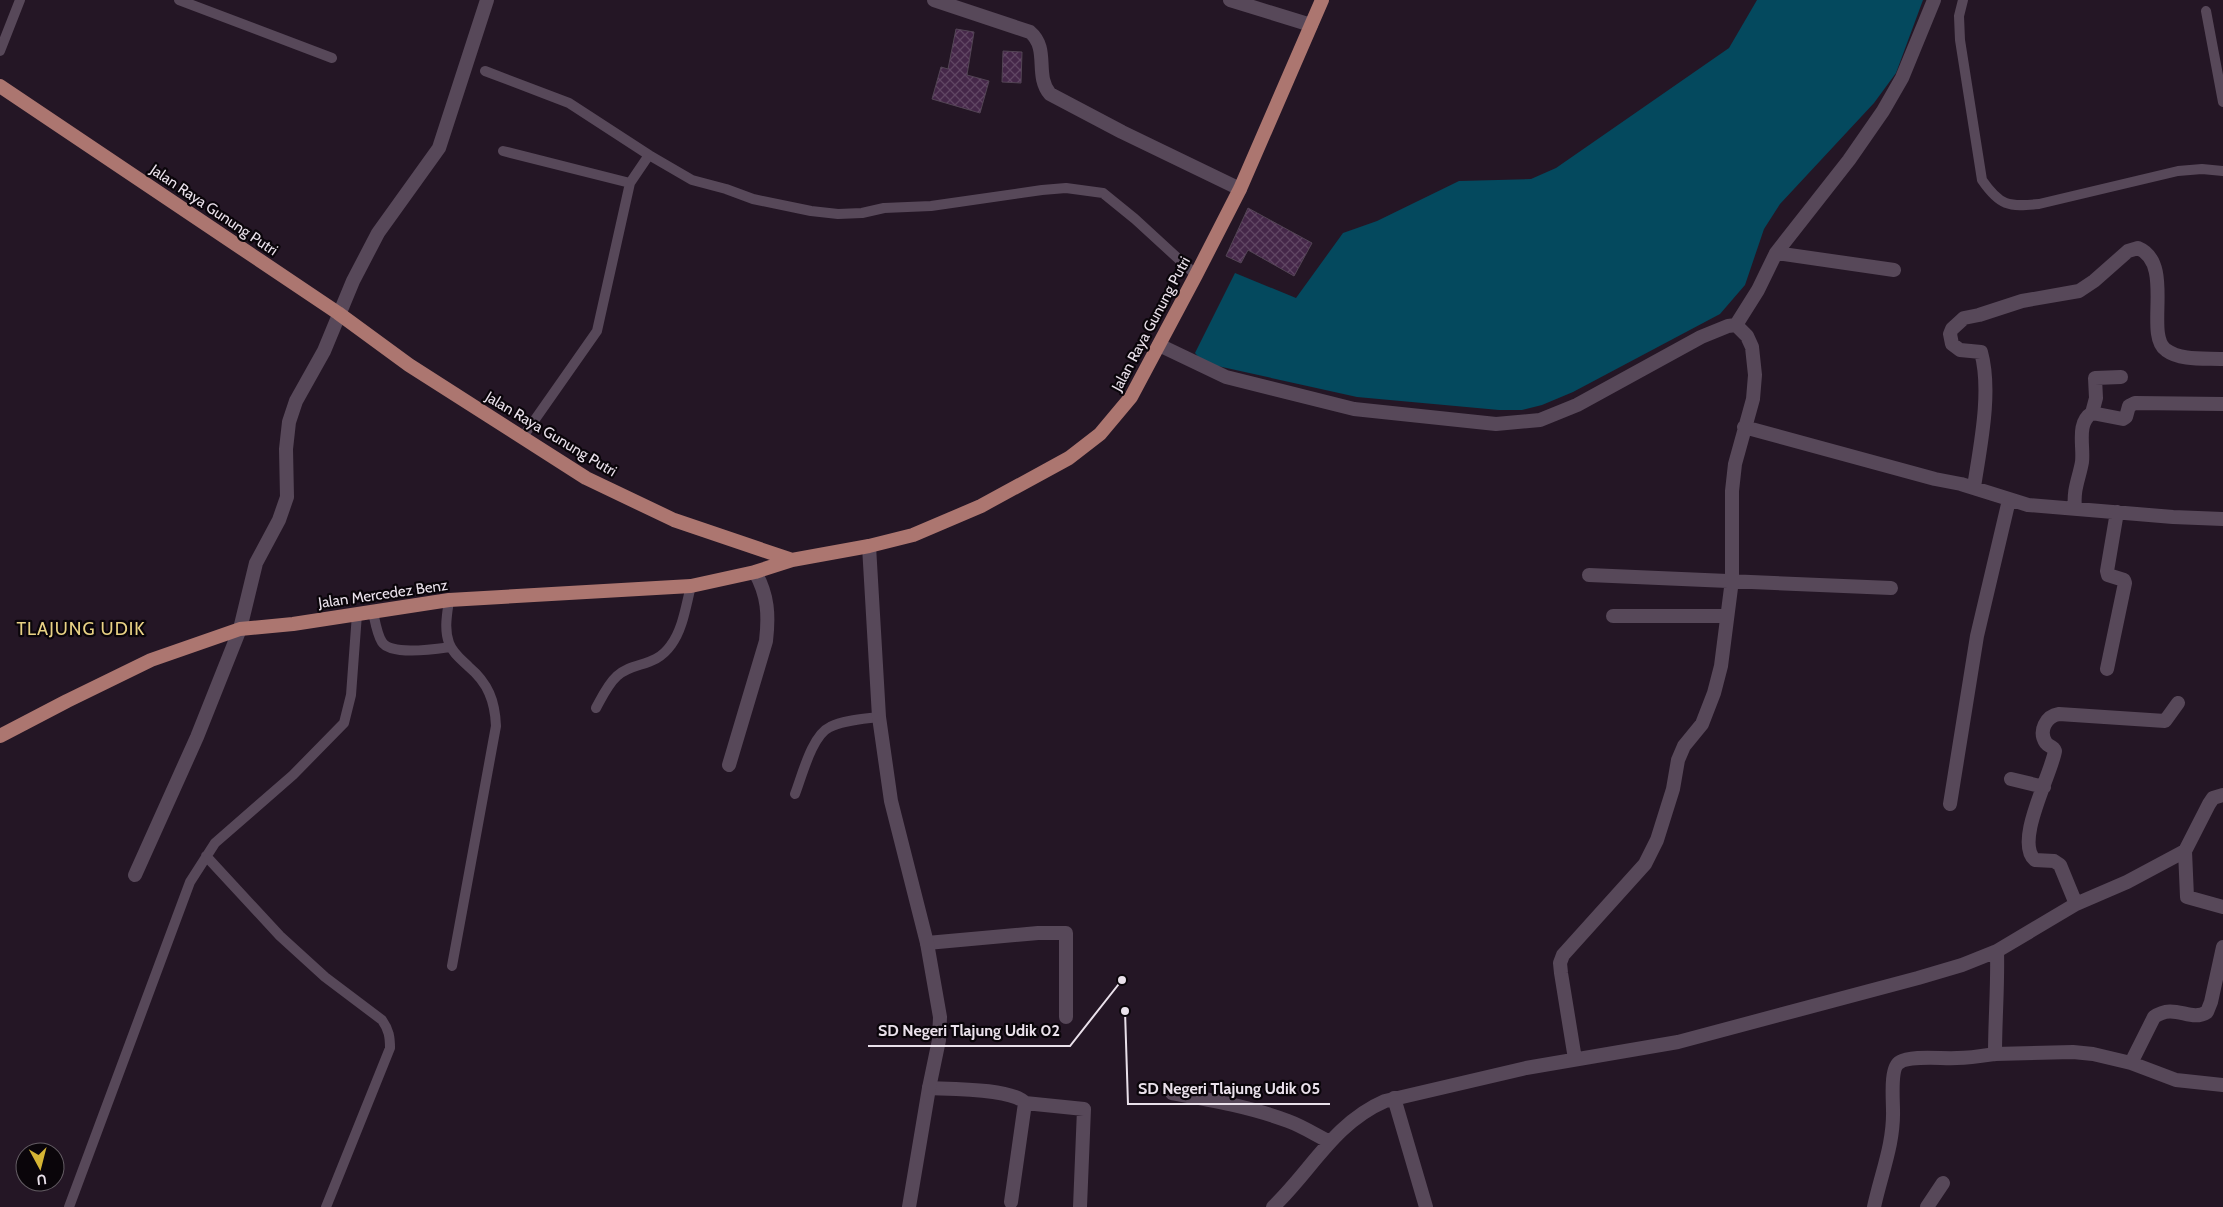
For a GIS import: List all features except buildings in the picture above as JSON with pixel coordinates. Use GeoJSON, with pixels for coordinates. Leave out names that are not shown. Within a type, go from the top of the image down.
{"type":"FeatureCollection","features":[{"type":"Feature","properties":{"kind":"main road","name":"Jalan Raya Gunung Putri"},"geometry":{"type":"LineString","coordinates":[[0,86],[338,313],[409,365],[586,478],[674,520],[792,560],[869,546],[913,535],[980,506],[1069,458],[1100,434],[1131,398],[1240,189],[1322,0]]}},
{"type":"Feature","properties":{"kind":"main road","name":"Jalan Mercedez Benz"},"geometry":{"type":"LineString","coordinates":[[0,736],[67,700],[150,660],[240,629],[292,624],[450,600],[691,586],[755,572],[792,560]]}},
{"type":"Feature","properties":{"kind":"street"},"geometry":{"type":"LineString","coordinates":[[136,875],[197,737],[240,629],[256,563],[279,520],[287,497],[286,448],[289,422],[296,401],[324,351],[338,313],[378,233],[439,148],[487,0]]}},
{"type":"Feature","properties":{"kind":"street"},"geometry":{"type":"LineString","coordinates":[[934,0],[1030,32],[1040,44],[1042,79],[1044,87],[1050,94],[1122,132],[1240,189]]}},
{"type":"Feature","properties":{"kind":"street"},"geometry":{"type":"LineString","coordinates":[[1230,0],[1312,25]]}},
{"type":"Feature","properties":{"kind":"street"},"geometry":{"type":"LineString","coordinates":[[1736,325],[1758,290],[1776,253],[1849,160],[1883,111],[1902,78],[1934,0]]}},
{"type":"Feature","properties":{"kind":"street"},"geometry":{"type":"LineString","coordinates":[[1974,487],[1984,414],[1985,385],[1981,352],[1960,350],[1952,344],[1950,334],[1952,329],[1964,318],[2022,301],[2079,290],[2094,281],[2128,251],[2138,248],[2148,256],[2156,270],[2158,334],[2161,345],[2180,356],[2223,359]]}},
{"type":"Feature","properties":{"kind":"street"},"geometry":{"type":"LineString","coordinates":[[1776,253],[1894,270]]}},
{"type":"Feature","properties":{"kind":"street"},"geometry":{"type":"LineString","coordinates":[[1159,346],[1226,377],[1354,409],[1496,424],[1540,420],[1577,405],[1702,337],[1728,326],[1736,325]]}},
{"type":"Feature","properties":{"kind":"street"},"geometry":{"type":"LineString","coordinates":[[1575,1059],[1560,963],[1567,949],[1629,885],[1645,864],[1653,848],[1673,789],[1678,760],[1684,746],[1702,724],[1714,693],[1721,666],[1732,580],[1732,491],[1735,464],[1753,399],[1755,362],[1747,336],[1736,325]]}},
{"type":"Feature","properties":{"kind":"street"},"geometry":{"type":"LineString","coordinates":[[2075,508],[2074,489],[2082,459],[2083,428],[2092,414],[2096,398],[2095,378],[2121,377]]}},
{"type":"Feature","properties":{"kind":"street"},"geometry":{"type":"LineString","coordinates":[[2092,414],[2122,420],[2126,417],[2128,406],[2135,403],[2223,404]]}},
{"type":"Feature","properties":{"kind":"street"},"geometry":{"type":"LineString","coordinates":[[1744,427],[1935,479],[1974,487],[2028,505],[2173,517],[2223,519]]}},
{"type":"Feature","properties":{"kind":"street"},"geometry":{"type":"LineString","coordinates":[[1950,804],[1977,636],[2009,500]]}},
{"type":"Feature","properties":{"kind":"street"},"geometry":{"type":"LineString","coordinates":[[2107,669],[2125,583],[2122,578],[2108,574],[2107,571],[2117,512]]}},
{"type":"Feature","properties":{"kind":"street"},"geometry":{"type":"LineString","coordinates":[[869,546],[879,717],[891,800],[927,943],[940,1016],[939,1040],[928,1088],[909,1207]]}},
{"type":"Feature","properties":{"kind":"street"},"geometry":{"type":"LineString","coordinates":[[729,765],[766,641],[768,622],[767,601],[755,572]]}},
{"type":"Feature","properties":{"kind":"street"},"geometry":{"type":"LineString","coordinates":[[1589,576],[1732,580],[1891,588]]}},
{"type":"Feature","properties":{"kind":"street"},"geometry":{"type":"LineString","coordinates":[[1613,616],[1727,616]]}},
{"type":"Feature","properties":{"kind":"street"},"geometry":{"type":"LineString","coordinates":[[2076,904],[2060,864],[2035,860],[2030,856],[2031,826],[2055,751],[2046,742],[2044,727],[2054,715],[2106,716],[2165,721],[2178,703]]}},
{"type":"Feature","properties":{"kind":"street"},"geometry":{"type":"LineString","coordinates":[[2011,779],[2044,787]]}},
{"type":"Feature","properties":{"kind":"street"},"geometry":{"type":"LineString","coordinates":[[2223,795],[2213,798],[2184,852],[2187,897],[2190,900],[2223,907]]}},
{"type":"Feature","properties":{"kind":"street"},"geometry":{"type":"LineString","coordinates":[[1273,1207],[1347,1123],[1368,1109],[1394,1098],[1575,1059],[1641,1049],[1717,1032],[1940,972],[1997,951],[2076,904],[2127,882],[2184,852]]}},
{"type":"Feature","properties":{"kind":"street"},"geometry":{"type":"LineString","coordinates":[[927,943],[1066,933],[1066,1017]]}},
{"type":"Feature","properties":{"kind":"street"},"geometry":{"type":"LineString","coordinates":[[2131,1063],[2154,1017],[2160,1013],[2172,1010],[2198,1015],[2206,1012],[2211,1002],[2223,947]]}},
{"type":"Feature","properties":{"kind":"street"},"geometry":{"type":"LineString","coordinates":[[1995,1054],[1997,951]]}},
{"type":"Feature","properties":{"kind":"street"},"geometry":{"type":"LineString","coordinates":[[1874,1207],[1890,1150],[1894,1113],[1893,1075],[1899,1062],[1995,1054],[2074,1052],[2093,1054],[2131,1063],[2176,1080],[2223,1085]]}},
{"type":"Feature","properties":{"kind":"street"},"geometry":{"type":"LineString","coordinates":[[928,1088],[1007,1093],[1020,1098],[1024,1102],[1084,1109],[1080,1207]]}},
{"type":"Feature","properties":{"kind":"street"},"geometry":{"type":"LineString","coordinates":[[1172,1094],[1218,1101],[1255,1111],[1289,1122],[1330,1142]]}},
{"type":"Feature","properties":{"kind":"street"},"geometry":{"type":"LineString","coordinates":[[1394,1098],[1426,1207]]}},
{"type":"Feature","properties":{"kind":"street"},"geometry":{"type":"LineString","coordinates":[[1011,1202],[1024,1102]]}},
{"type":"Feature","properties":{"kind":"street"},"geometry":{"type":"LineString","coordinates":[[1927,1207],[1943,1183]]}},
{"type":"Feature","properties":{"kind":"lane"},"geometry":{"type":"LineString","coordinates":[[0,51],[20,0]]}},
{"type":"Feature","properties":{"kind":"lane"},"geometry":{"type":"LineString","coordinates":[[179,0],[332,58]]}},
{"type":"Feature","properties":{"kind":"lane"},"geometry":{"type":"LineString","coordinates":[[1963,0],[1959,16],[1960,40],[1982,180],[1995,198],[2021,206],[2039,204],[2178,171],[2202,169],[2223,171]]}},
{"type":"Feature","properties":{"kind":"lane"},"geometry":{"type":"LineString","coordinates":[[2206,11],[2223,102]]}},
{"type":"Feature","properties":{"kind":"lane"},"geometry":{"type":"LineString","coordinates":[[485,71],[569,103],[692,180],[726,188],[752,199],[811,211],[838,214],[862,213],[884,208],[930,206],[1066,188],[1102,193],[1124,209],[1196,274]]}},
{"type":"Feature","properties":{"kind":"lane"},"geometry":{"type":"LineString","coordinates":[[503,151],[630,183]]}},
{"type":"Feature","properties":{"kind":"lane"},"geometry":{"type":"LineString","coordinates":[[522,438],[597,330],[630,183],[650,155]]}},
{"type":"Feature","properties":{"kind":"lane"},"geometry":{"type":"LineString","coordinates":[[596,708],[608,687],[618,675],[652,662],[671,646],[677,635],[691,586]]}},
{"type":"Feature","properties":{"kind":"lane"},"geometry":{"type":"LineString","coordinates":[[450,600],[446,624],[451,647],[458,658],[485,683],[496,711],[496,726],[452,966]]}},
{"type":"Feature","properties":{"kind":"lane"},"geometry":{"type":"LineString","coordinates":[[373,612],[382,643],[388,647],[412,650],[451,647]]}},
{"type":"Feature","properties":{"kind":"lane"},"geometry":{"type":"LineString","coordinates":[[69,1207],[190,882],[215,843],[293,775],[344,723],[352,695],[357,614]]}},
{"type":"Feature","properties":{"kind":"lane"},"geometry":{"type":"LineString","coordinates":[[796,794],[816,740],[822,732],[839,724],[879,717]]}},
{"type":"Feature","properties":{"kind":"lane"},"geometry":{"type":"LineString","coordinates":[[206,856],[280,936],[325,977],[382,1020],[388,1028],[390,1048],[326,1207]]}},
{"type":"Feature","properties":{"kind":"water"},"geometry":{"type":"Polygon","coordinates":[[[1757,0],[1923,0],[1896,73],[1874,103],[1780,204],[1764,229],[1745,285],[1720,314],[1573,392],[1542,405],[1522,410],[1499,410],[1357,397],[1213,365],[1202,361],[1195,353],[1235,273],[1296,298],[1343,233],[1377,221],[1459,181],[1531,179],[1556,168],[1729,48],[1757,0]]]}},
{"type":"Feature","properties":{"kind":"place","name":"SD Negeri Tlajung Udik 02"},"geometry":{"type":"Point","coordinates":[1122,980]}},
{"type":"Feature","properties":{"kind":"place","name":"SD Negeri Tlajung Udik 05"},"geometry":{"type":"Point","coordinates":[1125,1011]}},
{"type":"Feature","properties":{"kind":"district","name":"TLAJUNG UDIK"},"geometry":{"type":"Point","coordinates":[81,629]}}]}
